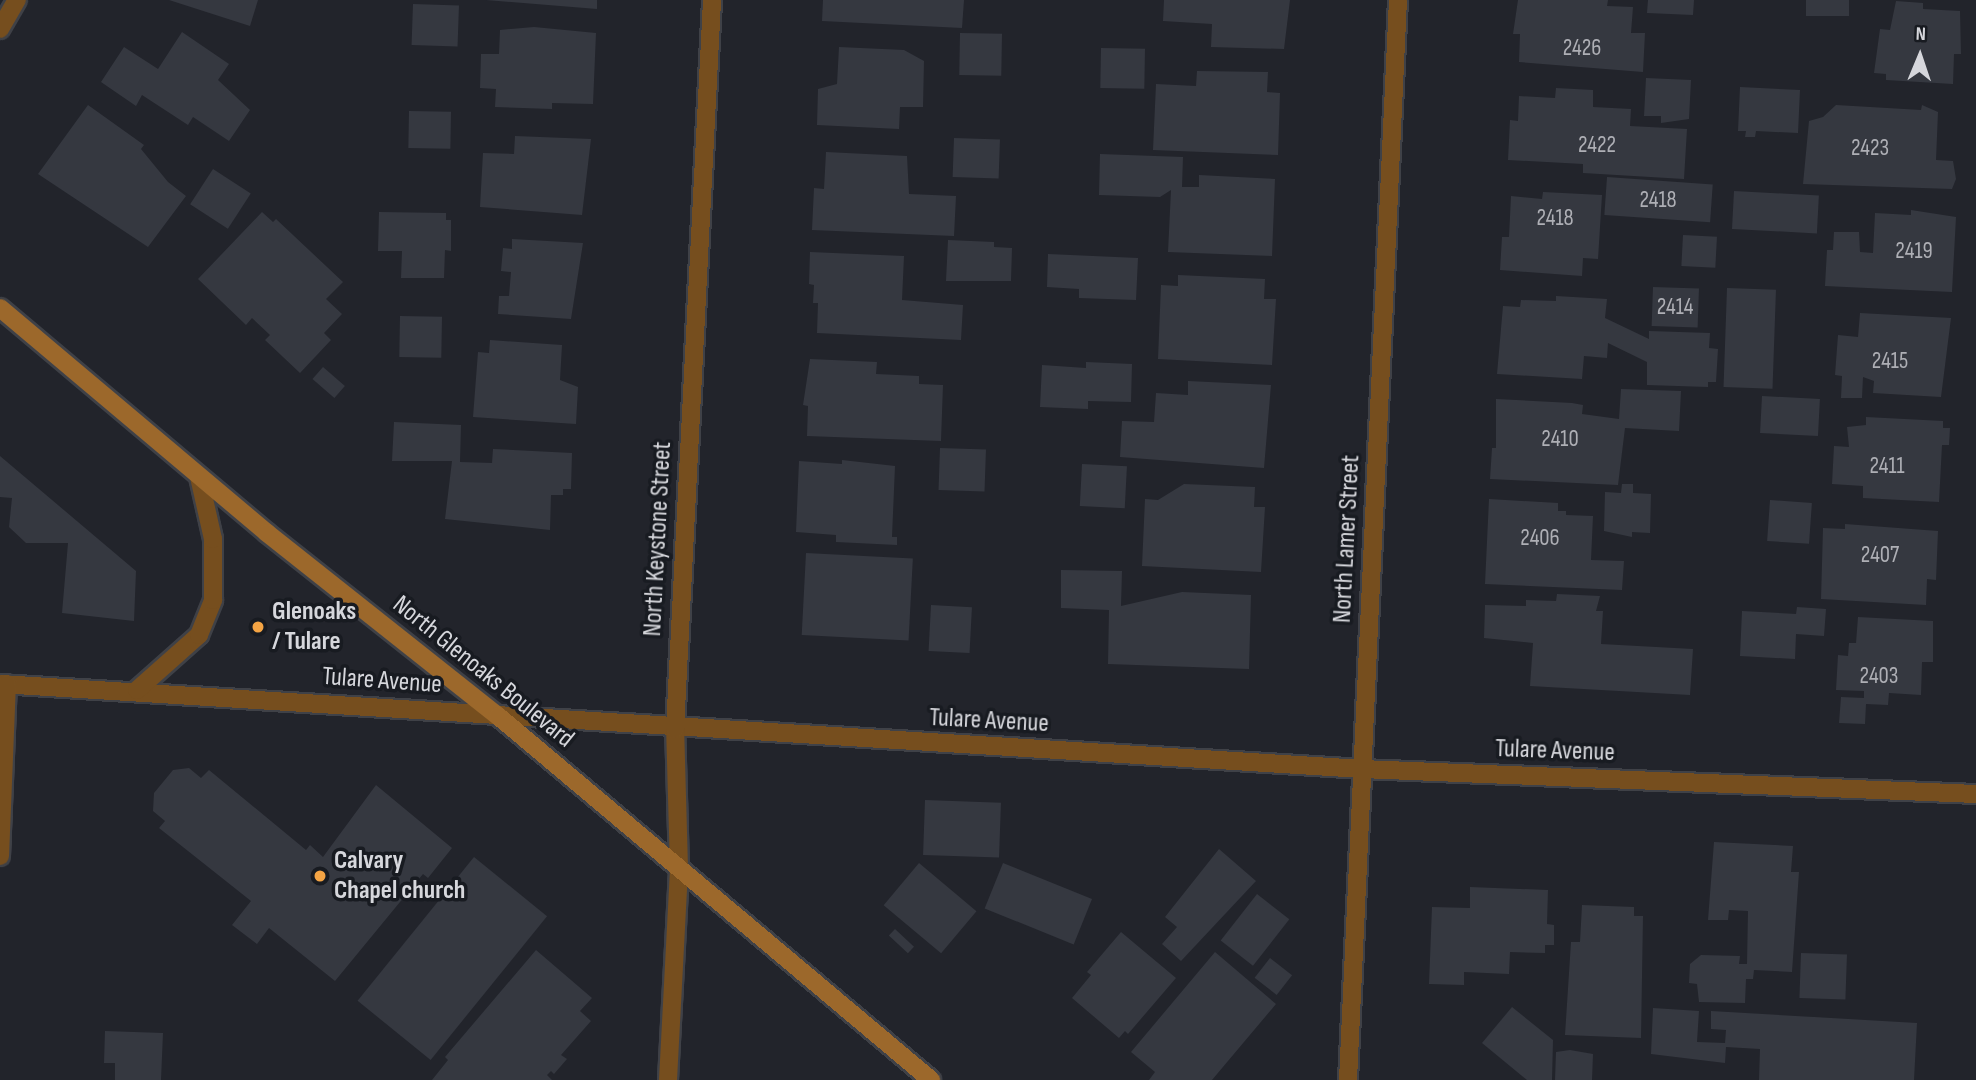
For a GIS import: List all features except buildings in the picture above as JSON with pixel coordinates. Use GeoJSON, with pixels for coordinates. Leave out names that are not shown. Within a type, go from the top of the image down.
{"type":"FeatureCollection","features":[{"type":"Feature","properties":{"kind":"main road","name":"North Glenoaks Boulevard"},"geometry":{"type":"LineString","coordinates":[[0,308],[199,477],[498,716],[931,1080]]}},
{"type":"Feature","properties":{"kind":"street"},"geometry":{"type":"LineString","coordinates":[[0,29],[17,0]]}},
{"type":"Feature","properties":{"kind":"street","name":"North Keystone Street"},"geometry":{"type":"LineString","coordinates":[[668,1080],[679,868],[675,729],[712,0]]}},
{"type":"Feature","properties":{"kind":"street","name":"North Lamer Street"},"geometry":{"type":"LineString","coordinates":[[1348,1080],[1398,0]]}},
{"type":"Feature","properties":{"kind":"street"},"geometry":{"type":"LineString","coordinates":[[137,690],[199,635],[213,600],[213,538],[199,477]]}},
{"type":"Feature","properties":{"kind":"street"},"geometry":{"type":"LineString","coordinates":[[0,856],[4,684]]}},
{"type":"Feature","properties":{"kind":"street","name":"Tulare Avenue"},"geometry":{"type":"LineString","coordinates":[[4,684],[137,690],[675,729],[1362,769],[1976,794]]}},
{"type":"Feature","properties":{"kind":"place","name":"Glenoaks / Tulare"},"geometry":{"type":"Point","coordinates":[258,627]}},
{"type":"Feature","properties":{"kind":"place","name":"Calvary Chapel church"},"geometry":{"type":"Point","coordinates":[320,876]}}]}
